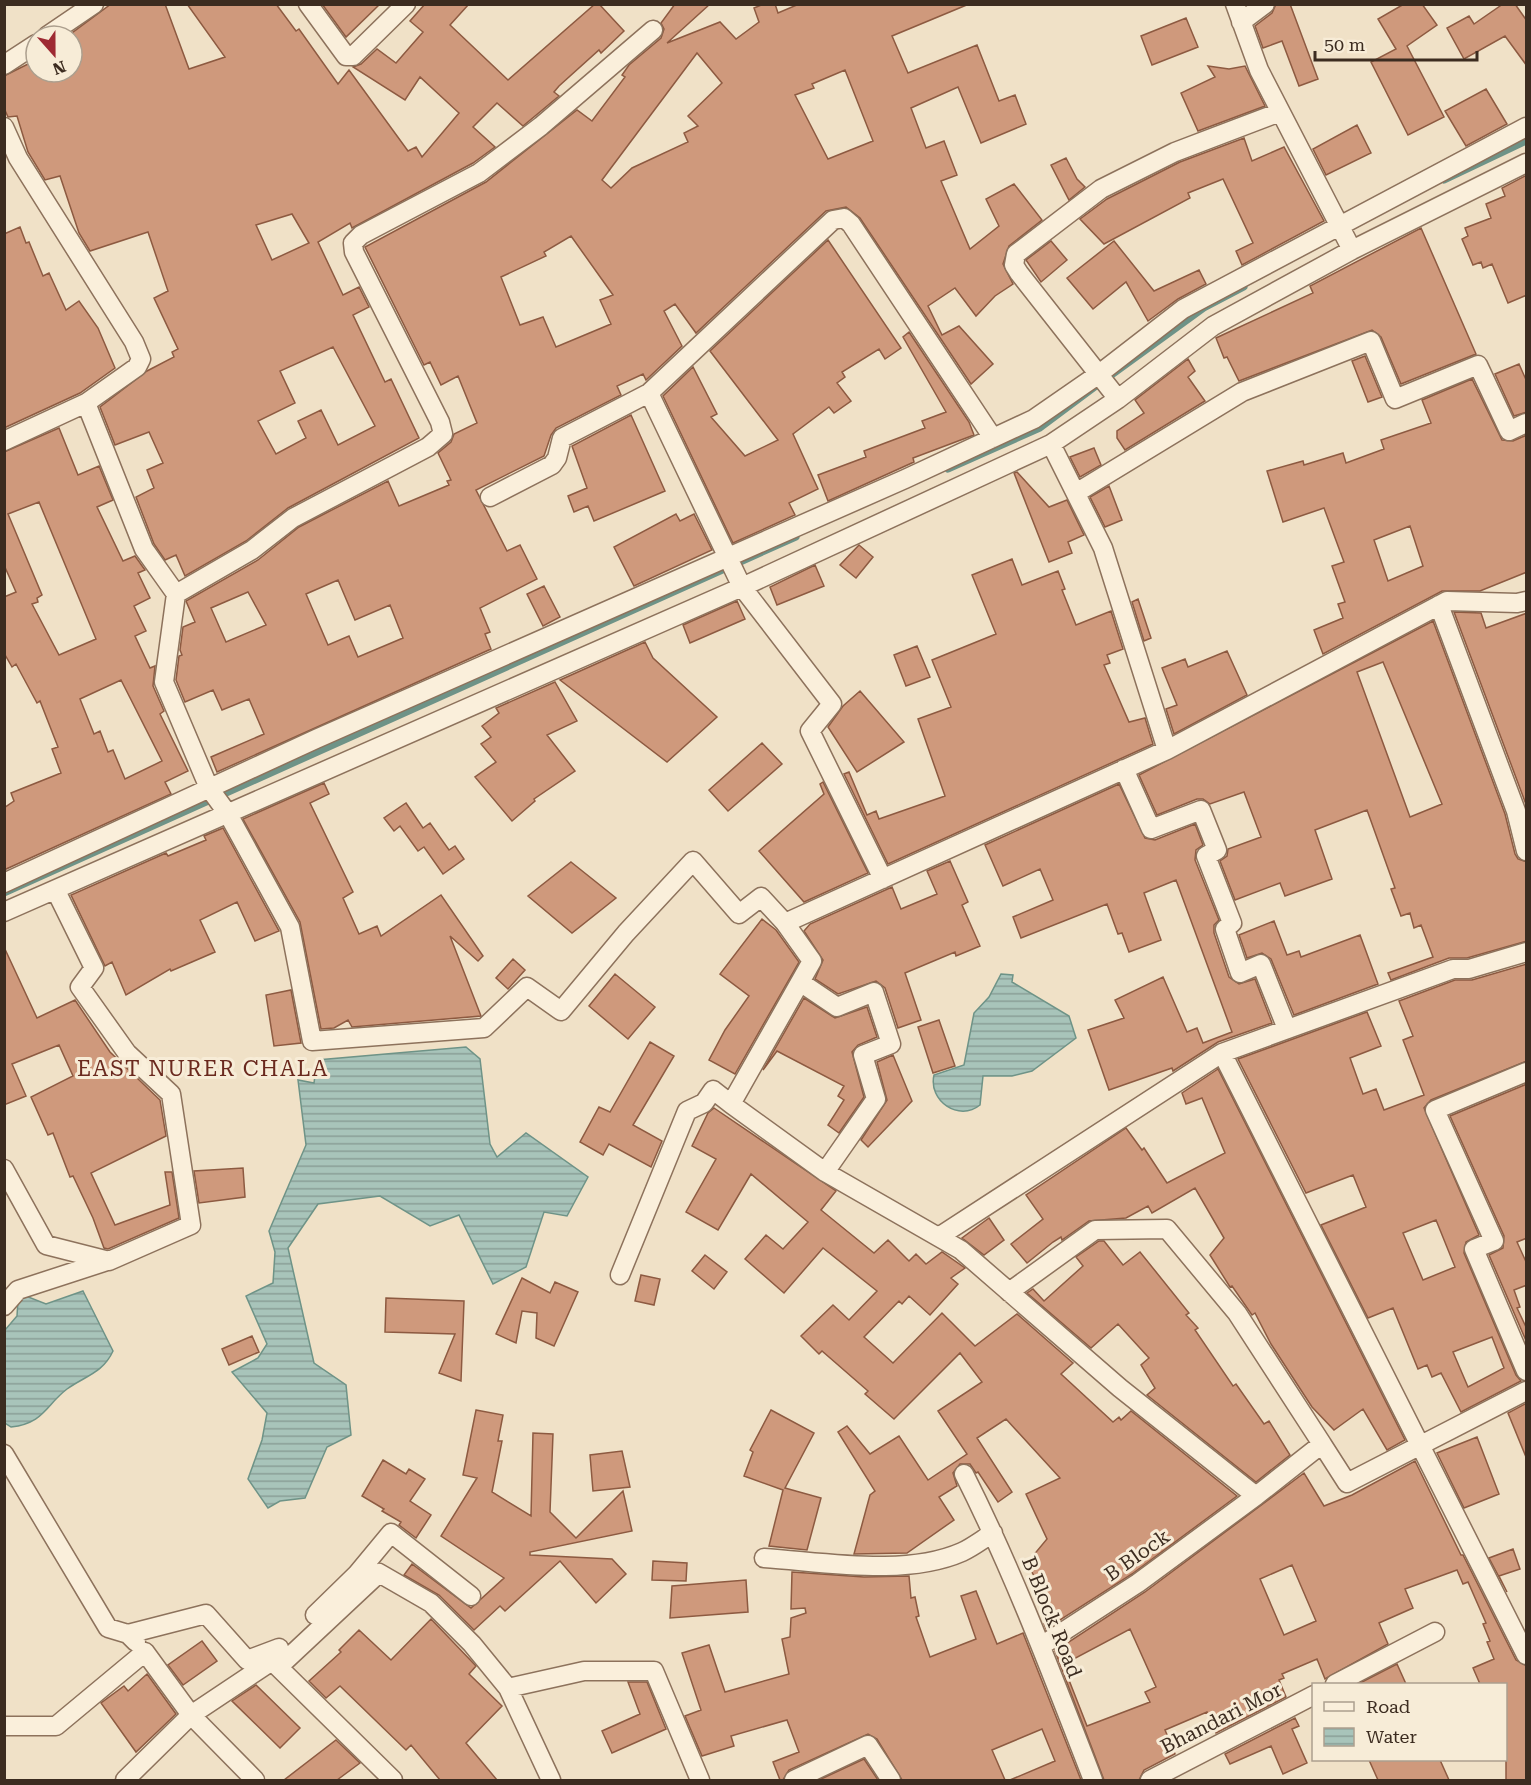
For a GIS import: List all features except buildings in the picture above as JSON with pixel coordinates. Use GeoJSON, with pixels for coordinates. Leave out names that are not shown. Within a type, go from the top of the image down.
{"type":"FeatureCollection","features":[{"type":"Feature","properties":{"kind":"street"},"geometry":{"type":"LineString","coordinates":[[65,24],[94,4]]}},
{"type":"Feature","properties":{"kind":"street"},"geometry":{"type":"LineString","coordinates":[[308,4],[346,56],[353,56],[406,4]]}},
{"type":"Feature","properties":{"kind":"street"},"geometry":{"type":"LineString","coordinates":[[1235,4],[1259,70],[1352,250]]}},
{"type":"Feature","properties":{"kind":"street"},"geometry":{"type":"LineString","coordinates":[[1241,22],[1265,4]]}},
{"type":"Feature","properties":{"kind":"street"},"geometry":{"type":"LineString","coordinates":[[176,594],[252,550],[293,518],[428,447],[443,434],[440,422],[354,252],[353,243],[361,235],[479,173],[541,126],[653,30]]}},
{"type":"Feature","properties":{"kind":"street"},"geometry":{"type":"LineString","coordinates":[[5,61],[24,51]]}},
{"type":"Feature","properties":{"kind":"street"},"geometry":{"type":"LineString","coordinates":[[1118,399],[1019,273],[1014,265],[1016,255],[1101,189],[1175,152],[1280,112]]}},
{"type":"Feature","properties":{"kind":"street"},"geometry":{"type":"LineString","coordinates":[[4,127],[18,158],[134,342],[141,359],[137,367],[86,403],[4,441]]}},
{"type":"Feature","properties":{"kind":"street"},"geometry":{"type":"LineString","coordinates":[[4,883],[209,788],[905,479],[1034,419],[1099,374],[1183,309],[1527,127]]}},
{"type":"Feature","properties":{"kind":"street"},"geometry":{"type":"LineString","coordinates":[[4,912],[742,587],[917,508],[1051,444],[1118,399],[1213,326],[1352,250],[1527,163]]}},
{"type":"Feature","properties":{"kind":"street"},"geometry":{"type":"LineString","coordinates":[[490,497],[552,465],[557,458],[562,438],[649,393],[833,220],[844,218],[851,224],[993,438]]}},
{"type":"Feature","properties":{"kind":"street"},"geometry":{"type":"LineString","coordinates":[[1076,494],[1242,392],[1371,342],[1395,399],[1478,365],[1509,431],[1527,423]]}},
{"type":"Feature","properties":{"kind":"street"},"geometry":{"type":"LineString","coordinates":[[649,393],[742,587],[832,704],[810,731],[883,879]]}},
{"type":"Feature","properties":{"kind":"street"},"geometry":{"type":"LineString","coordinates":[[86,403],[144,549],[176,594],[164,682],[209,788],[228,814],[290,927],[312,1041],[484,1028],[526,987],[561,1011],[626,933],[693,861],[739,914],[761,897],[785,924],[812,961],[731,1104]]}},
{"type":"Feature","properties":{"kind":"street"},"geometry":{"type":"LineString","coordinates":[[1051,444],[1103,548],[1167,750]]}},
{"type":"Feature","properties":{"kind":"street"},"geometry":{"type":"LineString","coordinates":[[905,479],[917,508]]}},
{"type":"Feature","properties":{"kind":"street"},"geometry":{"type":"LineString","coordinates":[[785,924],[1167,750],[1447,601],[1517,603],[1527,601]]}},
{"type":"Feature","properties":{"kind":"street"},"geometry":{"type":"LineString","coordinates":[[1438,605],[1516,811],[1527,851]]}},
{"type":"Feature","properties":{"kind":"street"},"geometry":{"type":"LineString","coordinates":[[1124,769],[1150,829],[1202,810],[1217,850],[1206,855],[1232,923],[1225,929],[1240,973],[1262,964],[1287,1029]]}},
{"type":"Feature","properties":{"kind":"street"},"geometry":{"type":"LineString","coordinates":[[4,1306],[18,1290],[109,1261],[191,1225],[171,1094],[127,1053],[80,987],[94,968],[56,891]]}},
{"type":"Feature","properties":{"kind":"street"},"geometry":{"type":"LineString","coordinates":[[940,1236],[1222,1053],[1454,969],[1469,969],[1527,952]]}},
{"type":"Feature","properties":{"kind":"street"},"geometry":{"type":"LineString","coordinates":[[801,982],[837,1007],[874,992],[891,1044],[863,1055],[876,1099],[825,1172]]}},
{"type":"Feature","properties":{"kind":"street"},"geometry":{"type":"LineString","coordinates":[[1222,1053],[1527,1655]]}},
{"type":"Feature","properties":{"kind":"street"},"geometry":{"type":"LineString","coordinates":[[1527,1072],[1435,1110],[1494,1241],[1474,1249],[1527,1371]]}},
{"type":"Feature","properties":{"kind":"street"},"geometry":{"type":"LineString","coordinates":[[620,1275],[687,1111],[704,1103],[713,1090],[825,1172],[940,1236],[1120,1388],[1256,1496]]}},
{"type":"Feature","properties":{"kind":"street"},"geometry":{"type":"LineString","coordinates":[[4,1169],[46,1245],[109,1261]]}},
{"type":"Feature","properties":{"kind":"street"},"geometry":{"type":"LineString","coordinates":[[1009,1292],[1095,1230],[1167,1229],[1237,1313],[1347,1484],[1420,1444],[1527,1391]]}},
{"type":"Feature","properties":{"kind":"street","name":"B Block"},"geometry":{"type":"LineString","coordinates":[[1041,1646],[1138,1583],[1322,1444]]}},
{"type":"Feature","properties":{"kind":"street"},"geometry":{"type":"LineString","coordinates":[[4,1454],[108,1628],[128,1634],[145,1652],[191,1714],[255,1780]]}},
{"type":"Feature","properties":{"kind":"street","name":"B Block Road"},"geometry":{"type":"LineString","coordinates":[[964,1474],[993,1533],[1041,1646],[1093,1780]]}},
{"type":"Feature","properties":{"kind":"street"},"geometry":{"type":"LineString","coordinates":[[128,1634],[206,1614],[247,1660],[282,1647],[357,1574],[391,1533],[471,1596]]}},
{"type":"Feature","properties":{"kind":"street"},"geometry":{"type":"LineString","coordinates":[[765,1558],[878,1566],[932,1562],[962,1552],[993,1533]]}},
{"type":"Feature","properties":{"kind":"street"},"geometry":{"type":"LineString","coordinates":[[125,1780],[191,1714],[272,1661],[286,1660],[379,1573],[431,1603],[472,1644],[508,1688],[551,1780]]}},
{"type":"Feature","properties":{"kind":"street"},"geometry":{"type":"LineString","coordinates":[[1337,1683],[1435,1632]]}},
{"type":"Feature","properties":{"kind":"street"},"geometry":{"type":"LineString","coordinates":[[4,1726],[56,1726],[145,1652]]}},
{"type":"Feature","properties":{"kind":"street"},"geometry":{"type":"LineString","coordinates":[[272,1661],[393,1780]]}},
{"type":"Feature","properties":{"kind":"street"},"geometry":{"type":"LineString","coordinates":[[508,1688],[584,1671],[654,1671],[700,1780]]}},
{"type":"Feature","properties":{"kind":"street","name":"Bhandari Mor"},"geometry":{"type":"LineString","coordinates":[[1150,1780],[1312,1696]]}},
{"type":"Feature","properties":{"kind":"street"},"geometry":{"type":"LineString","coordinates":[[794,1780],[868,1745],[891,1780]]}},
{"type":"Feature","properties":{"kind":"water"},"geometry":{"type":"Polygon","coordinates":[[[1001,974],[1013,975],[1012,982],[1069,1016],[1076,1038],[1032,1071],[1012,1076],[983,1076],[980,1105],[972,1110],[955,1110],[940,1100],[933,1084],[934,1075],[964,1065],[974,1013],[989,997],[1001,974]]]}},
{"type":"Feature","properties":{"kind":"water"},"geometry":{"type":"Polygon","coordinates":[[[466,1047],[480,1059],[490,1144],[497,1157],[526,1133],[588,1177],[567,1216],[544,1212],[526,1267],[493,1284],[459,1215],[430,1226],[380,1196],[318,1204],[288,1248],[314,1363],[346,1385],[351,1435],[327,1447],[305,1498],[280,1501],[268,1508],[248,1479],[262,1440],[267,1413],[232,1372],[258,1358],[267,1344],[246,1296],[273,1283],[275,1252],[269,1231],[306,1145],[298,1080],[314,1083],[317,1060],[466,1047]]]}},
{"type":"Feature","properties":{"kind":"water"},"geometry":{"type":"Polygon","coordinates":[[[83,1291],[113,1351],[99,1369],[67,1389],[37,1418],[31,1422],[11,1427],[5,1423],[5,1330],[17,1316],[18,1300],[26,1296],[46,1304],[83,1291]]]}},
{"type":"Feature","properties":{"kind":"waterway"},"geometry":{"type":"LineString","coordinates":[[1444,180],[1526,141]]}},
{"type":"Feature","properties":{"kind":"waterway"},"geometry":{"type":"LineString","coordinates":[[1109,377],[1204,308],[1244,287]]}},
{"type":"Feature","properties":{"kind":"waterway"},"geometry":{"type":"LineString","coordinates":[[948,469],[1040,428],[1095,387]]}},
{"type":"Feature","properties":{"kind":"waterway"},"geometry":{"type":"LineString","coordinates":[[4,893],[796,537]]}},
{"type":"Feature","properties":{"kind":"district","name":"EAST NURER CHALA"},"geometry":{"type":"Point","coordinates":[203,1068]}}]}
